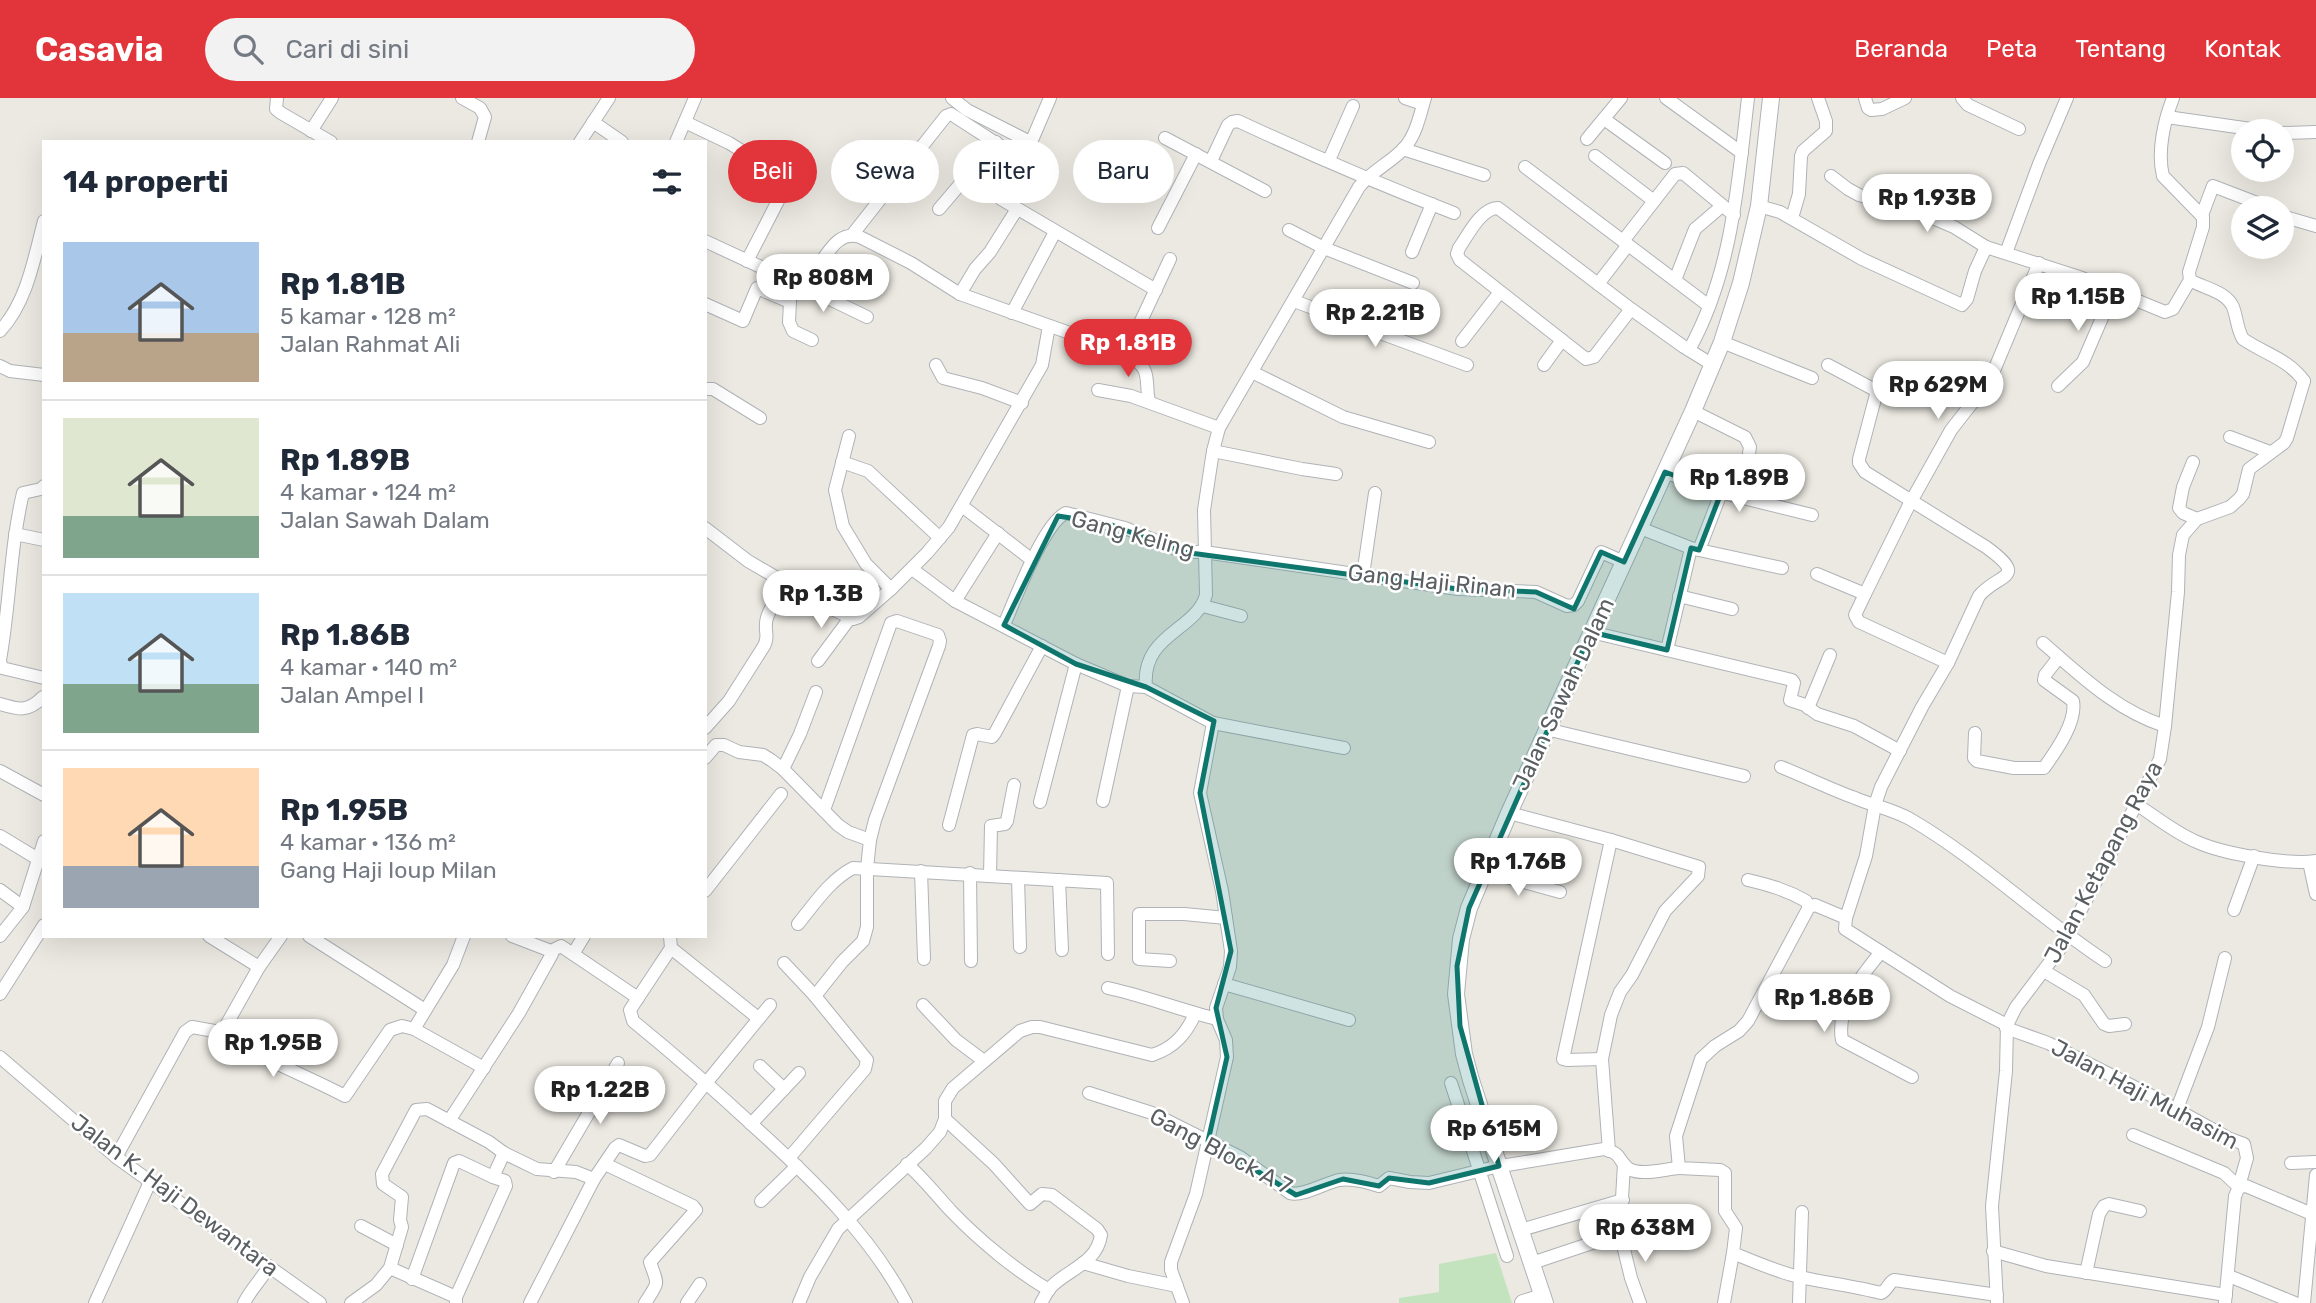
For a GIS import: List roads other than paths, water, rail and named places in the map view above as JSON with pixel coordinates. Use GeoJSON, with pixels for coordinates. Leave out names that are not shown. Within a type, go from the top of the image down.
{"type":"FeatureCollection","features":[{"type":"Feature","properties":{"kind":"street"},"geometry":{"type":"LineString","coordinates":[[277,98],[276,109],[313,136],[332,98]]}},
{"type":"Feature","properties":{"kind":"street"},"geometry":{"type":"LineString","coordinates":[[462,98],[480,108],[485,117],[479,140]]}},
{"type":"Feature","properties":{"kind":"street"},"geometry":{"type":"LineString","coordinates":[[581,140],[609,98]]}},
{"type":"Feature","properties":{"kind":"street"},"geometry":{"type":"LineString","coordinates":[[677,140],[695,98]]}},
{"type":"Feature","properties":{"kind":"street"},"geometry":{"type":"LineString","coordinates":[[952,98],[967,110],[1026,140]]}},
{"type":"Feature","properties":{"kind":"street"},"geometry":{"type":"LineString","coordinates":[[1031,140],[1050,98]]}},
{"type":"Feature","properties":{"kind":"street"},"geometry":{"type":"LineString","coordinates":[[1146,687],[1148,664],[1157,648],[1169,634],[1203,606],[1206,595],[1204,510],[1219,428],[1367,178],[1403,149],[1415,132],[1424,101],[1405,98]]}},
{"type":"Feature","properties":{"kind":"street"},"geometry":{"type":"LineString","coordinates":[[1587,139],[1621,98]]}},
{"type":"Feature","properties":{"kind":"street"},"geometry":{"type":"LineString","coordinates":[[1667,98],[1742,153]]}},
{"type":"Feature","properties":{"kind":"street"},"geometry":{"type":"LineString","coordinates":[[1692,352],[1728,245],[1748,98]]}},
{"type":"Feature","properties":{"kind":"street","name":"Jalan Sawah Dalam"},"geometry":{"type":"LineString","coordinates":[[1536,1300],[1532,1263],[1521,1230],[1489,1168],[1464,1054],[1456,993],[1461,939],[1469,908],[1508,813],[1693,411],[1722,342],[1741,283],[1759,206],[1771,98]]}},
{"type":"Feature","properties":{"kind":"street"},"geometry":{"type":"LineString","coordinates":[[1793,218],[1799,194],[1801,156],[1803,151],[1826,131],[1826,121],[1818,98]]}},
{"type":"Feature","properties":{"kind":"street"},"geometry":{"type":"LineString","coordinates":[[1865,98],[1868,108],[1876,110],[1905,98]]}},
{"type":"Feature","properties":{"kind":"street"},"geometry":{"type":"LineString","coordinates":[[1961,98],[1968,105],[2019,129]]}},
{"type":"Feature","properties":{"kind":"street"},"geometry":{"type":"LineString","coordinates":[[2006,253],[2067,98]]}},
{"type":"Feature","properties":{"kind":"street"},"geometry":{"type":"LineString","coordinates":[[2173,98],[2160,156],[2163,176],[2202,215]]}},
{"type":"Feature","properties":{"kind":"street"},"geometry":{"type":"LineString","coordinates":[[1329,160],[1353,106]]}},
{"type":"Feature","properties":{"kind":"street"},"geometry":{"type":"LineString","coordinates":[[795,281],[810,276],[839,240],[852,235],[946,116],[956,116],[993,140]]}},
{"type":"Feature","properties":{"kind":"street"},"geometry":{"type":"LineString","coordinates":[[2167,117],[2231,126]]}},
{"type":"Feature","properties":{"kind":"street"},"geometry":{"type":"LineString","coordinates":[[1604,120],[1665,163]]}},
{"type":"Feature","properties":{"kind":"street"},"geometry":{"type":"LineString","coordinates":[[593,121],[619,140]]}},
{"type":"Feature","properties":{"kind":"street"},"geometry":{"type":"LineString","coordinates":[[1210,161],[1228,125],[1232,121],[1238,121],[1306,153],[1454,212]]}},
{"type":"Feature","properties":{"kind":"street"},"geometry":{"type":"LineString","coordinates":[[685,122],[728,143]]}},
{"type":"Feature","properties":{"kind":"street"},"geometry":{"type":"LineString","coordinates":[[2294,133],[2316,132]]}},
{"type":"Feature","properties":{"kind":"street"},"geometry":{"type":"LineString","coordinates":[[1165,138],[1265,191]]}},
{"type":"Feature","properties":{"kind":"street"},"geometry":{"type":"LineString","coordinates":[[1403,149],[1484,175]]}},
{"type":"Feature","properties":{"kind":"street"},"geometry":{"type":"LineString","coordinates":[[1158,228],[1196,154]]}},
{"type":"Feature","properties":{"kind":"street"},"geometry":{"type":"LineString","coordinates":[[1595,156],[1654,201]]}},
{"type":"Feature","properties":{"kind":"street"},"geometry":{"type":"LineString","coordinates":[[1525,167],[1709,306]]}},
{"type":"Feature","properties":{"kind":"street"},"geometry":{"type":"LineString","coordinates":[[1598,284],[1675,174],[1683,173],[1734,215]]}},
{"type":"Feature","properties":{"kind":"street"},"geometry":{"type":"LineString","coordinates":[[1831,176],[1859,195],[1940,221],[1986,247],[2114,290],[2165,312],[2173,309],[2190,280],[2189,272],[2203,227],[2202,215],[2213,186],[2239,196]]}},
{"type":"Feature","properties":{"kind":"street"},"geometry":{"type":"LineString","coordinates":[[939,208],[953,192]]}},
{"type":"Feature","properties":{"kind":"street"},"geometry":{"type":"LineString","coordinates":[[747,261],[777,203]]}},
{"type":"Feature","properties":{"kind":"street"},"geometry":{"type":"LineString","coordinates":[[1005,203],[1156,290]]}},
{"type":"Feature","properties":{"kind":"street"},"geometry":{"type":"LineString","coordinates":[[1412,252],[1432,204]]}},
{"type":"Feature","properties":{"kind":"street"},"geometry":{"type":"LineString","coordinates":[[1675,280],[1695,229],[1723,206]]}},
{"type":"Feature","properties":{"kind":"street"},"geometry":{"type":"LineString","coordinates":[[1759,206],[1793,218],[1862,260],[1962,305],[1967,299],[1986,247]]}},
{"type":"Feature","properties":{"kind":"street"},"geometry":{"type":"LineString","coordinates":[[1631,309],[1591,360],[1586,359],[1460,260],[1457,254],[1459,248],[1484,213],[1490,208],[1498,208],[1631,309],[1711,363]]}},
{"type":"Feature","properties":{"kind":"street"},"geometry":{"type":"LineString","coordinates":[[960,294],[1017,209]]}},
{"type":"Feature","properties":{"kind":"street"},"geometry":{"type":"LineString","coordinates":[[2294,220],[2316,226]]}},
{"type":"Feature","properties":{"kind":"street"},"geometry":{"type":"LineString","coordinates":[[0,331],[10,320],[29,277],[42,228]]}},
{"type":"Feature","properties":{"kind":"street"},"geometry":{"type":"LineString","coordinates":[[1289,230],[1324,248],[1413,283]]}},
{"type":"Feature","properties":{"kind":"street"},"geometry":{"type":"LineString","coordinates":[[1012,313],[1055,232]]}},
{"type":"Feature","properties":{"kind":"street"},"geometry":{"type":"LineString","coordinates":[[852,235],[911,262],[960,294],[1126,353],[1135,359],[1148,377],[1149,402]]}},
{"type":"Feature","properties":{"kind":"street"},"geometry":{"type":"LineString","coordinates":[[707,242],[867,317]]}},
{"type":"Feature","properties":{"kind":"street"},"geometry":{"type":"LineString","coordinates":[[1126,353],[1170,259]]}},
{"type":"Feature","properties":{"kind":"street"},"geometry":{"type":"LineString","coordinates":[[1948,663],[1857,620],[1855,612],[1911,501],[1951,430],[1990,380],[2039,263]]}},
{"type":"Feature","properties":{"kind":"street"},"geometry":{"type":"LineString","coordinates":[[2190,280],[2228,299],[2243,339],[2284,361],[2310,383],[2287,439],[2249,469],[2243,494],[2230,506],[2197,519],[2183,513],[2179,508],[2183,487],[2193,463]]}},
{"type":"Feature","properties":{"kind":"street"},"geometry":{"type":"LineString","coordinates":[[795,281],[789,322],[793,331],[812,340]]}},
{"type":"Feature","properties":{"kind":"street"},"geometry":{"type":"LineString","coordinates":[[707,305],[743,321],[757,288],[790,302]]}},
{"type":"Feature","properties":{"kind":"street"},"geometry":{"type":"LineString","coordinates":[[2058,386],[2083,362],[2114,290]]}},
{"type":"Feature","properties":{"kind":"street"},"geometry":{"type":"LineString","coordinates":[[1462,341],[1500,292]]}},
{"type":"Feature","properties":{"kind":"street"},"geometry":{"type":"LineString","coordinates":[[1294,301],[1467,365]]}},
{"type":"Feature","properties":{"kind":"street"},"geometry":{"type":"LineString","coordinates":[[707,530],[748,561],[786,584],[850,618],[859,617],[912,569],[949,527],[1042,365],[1049,326]]}},
{"type":"Feature","properties":{"kind":"street"},"geometry":{"type":"LineString","coordinates":[[1544,365],[1562,340]]}},
{"type":"Feature","properties":{"kind":"street"},"geometry":{"type":"LineString","coordinates":[[1722,342],[1812,378]]}},
{"type":"Feature","properties":{"kind":"street"},"geometry":{"type":"LineString","coordinates":[[936,365],[943,378],[982,388],[1022,403]]}},
{"type":"Feature","properties":{"kind":"street"},"geometry":{"type":"LineString","coordinates":[[1808,907],[1815,905],[1846,918],[1866,856],[1881,787],[1948,663],[1979,596],[2005,577],[2007,564],[1951,523],[1864,472],[1859,463],[1877,391],[1828,365]]}},
{"type":"Feature","properties":{"kind":"street"},"geometry":{"type":"LineString","coordinates":[[0,366],[10,371],[42,375]]}},
{"type":"Feature","properties":{"kind":"street"},"geometry":{"type":"LineString","coordinates":[[1252,372],[1343,417],[1429,442]]}},
{"type":"Feature","properties":{"kind":"street"},"geometry":{"type":"LineString","coordinates":[[707,390],[713,389],[760,418]]}},
{"type":"Feature","properties":{"kind":"street"},"geometry":{"type":"LineString","coordinates":[[1098,390],[1149,402],[1219,428]]}},
{"type":"Feature","properties":{"kind":"street"},"geometry":{"type":"LineString","coordinates":[[1693,411],[1745,437],[1750,447],[1748,460]]}},
{"type":"Feature","properties":{"kind":"street"},"geometry":{"type":"LineString","coordinates":[[849,436],[835,490],[843,526],[866,564],[891,589]]}},
{"type":"Feature","properties":{"kind":"street"},"geometry":{"type":"LineString","coordinates":[[2230,437],[2270,452]]}},
{"type":"Feature","properties":{"kind":"street"},"geometry":{"type":"LineString","coordinates":[[1213,451],[1336,474]]}},
{"type":"Feature","properties":{"kind":"street"},"geometry":{"type":"LineString","coordinates":[[842,462],[868,471],[940,538]]}},
{"type":"Feature","properties":{"kind":"street"},"geometry":{"type":"LineString","coordinates":[[1665,472],[1692,484],[1812,515]]}},
{"type":"Feature","properties":{"kind":"street"},"geometry":{"type":"LineString","coordinates":[[42,488],[23,493],[5,578],[6,626],[0,661],[2,668],[42,678]]}},
{"type":"Feature","properties":{"kind":"street"},"geometry":{"type":"LineString","coordinates":[[1667,650],[1679,596],[1695,549],[1720,492]]}},
{"type":"Feature","properties":{"kind":"street"},"geometry":{"type":"LineString","coordinates":[[1363,575],[1375,493]]}},
{"type":"Feature","properties":{"kind":"street"},"geometry":{"type":"LineString","coordinates":[[962,506],[1032,560]]}},
{"type":"Feature","properties":{"kind":"street","name":"Gang Keling"},"geometry":{"type":"LineString","coordinates":[[1004,625],[1032,560],[1058,516],[1066,513],[1125,528],[1183,552],[1204,552]]}},
{"type":"Feature","properties":{"kind":"street","name":"Jalan Ketapang Raya"},"geometry":{"type":"LineString","coordinates":[[2006,1027],[2016,1007],[2067,936],[2160,759],[2178,592],[2179,555],[2183,535],[2197,519]]}},
{"type":"Feature","properties":{"kind":"street"},"geometry":{"type":"LineString","coordinates":[[1640,527],[1695,549],[1782,568]]}},
{"type":"Feature","properties":{"kind":"street"},"geometry":{"type":"LineString","coordinates":[[955,601],[998,533]]}},
{"type":"Feature","properties":{"kind":"street"},"geometry":{"type":"LineString","coordinates":[[15,534],[42,540]]}},
{"type":"Feature","properties":{"kind":"street","name":"Gang Haji Rinan"},"geometry":{"type":"LineString","coordinates":[[1204,552],[1458,589],[1536,592],[1567,606],[1578,601],[1599,555],[1604,552],[1623,561]]}},
{"type":"Feature","properties":{"kind":"street"},"geometry":{"type":"LineString","coordinates":[[912,569],[955,601],[1076,664],[1128,686],[1146,687],[1213,723],[1344,748]]}},
{"type":"Feature","properties":{"kind":"street"},"geometry":{"type":"LineString","coordinates":[[1817,574],[1865,594]]}},
{"type":"Feature","properties":{"kind":"street"},"geometry":{"type":"LineString","coordinates":[[707,726],[729,701],[765,646],[768,635],[766,622],[786,584]]}},
{"type":"Feature","properties":{"kind":"street"},"geometry":{"type":"LineString","coordinates":[[1679,596],[1732,609]]}},
{"type":"Feature","properties":{"kind":"street"},"geometry":{"type":"LineString","coordinates":[[1203,606],[1241,616]]}},
{"type":"Feature","properties":{"kind":"street"},"geometry":{"type":"LineString","coordinates":[[818,662],[850,618]]}},
{"type":"Feature","properties":{"kind":"street"},"geometry":{"type":"LineString","coordinates":[[815,996],[842,962],[863,942],[867,927],[869,853],[876,820],[939,646],[938,635],[897,621],[891,624],[824,810]]}},
{"type":"Feature","properties":{"kind":"street"},"geometry":{"type":"LineString","coordinates":[[1591,632],[1792,680],[1794,683],[1790,700],[1817,714],[1854,726],[1900,751]]}},
{"type":"Feature","properties":{"kind":"street"},"geometry":{"type":"LineString","coordinates":[[2043,643],[2099,691],[2148,721],[2165,726]]}},
{"type":"Feature","properties":{"kind":"street"},"geometry":{"type":"LineString","coordinates":[[949,825],[973,736],[977,734],[992,737],[1042,646]]}},
{"type":"Feature","properties":{"kind":"street"},"geometry":{"type":"LineString","coordinates":[[1808,708],[1830,655]]}},
{"type":"Feature","properties":{"kind":"street"},"geometry":{"type":"LineString","coordinates":[[1975,733],[1977,761],[2014,768],[2044,768],[2070,723],[2074,709],[2073,701],[2044,680],[2059,657]]}},
{"type":"Feature","properties":{"kind":"street"},"geometry":{"type":"LineString","coordinates":[[1040,802],[1076,664]]}},
{"type":"Feature","properties":{"kind":"street"},"geometry":{"type":"LineString","coordinates":[[1102,802],[1128,686]]}},
{"type":"Feature","properties":{"kind":"street"},"geometry":{"type":"LineString","coordinates":[[783,769],[817,692]]}},
{"type":"Feature","properties":{"kind":"street"},"geometry":{"type":"LineString","coordinates":[[0,704],[24,710],[32,707],[42,697]]}},
{"type":"Feature","properties":{"kind":"street"},"geometry":{"type":"LineString","coordinates":[[1183,1303],[1171,1270],[1171,1262],[1196,1194],[1227,1057],[1226,1040],[1217,1019],[1216,1008],[1230,967],[1231,951],[1221,886],[1200,789],[1213,723]]}},
{"type":"Feature","properties":{"kind":"street"},"geometry":{"type":"LineString","coordinates":[[1546,729],[1744,776]]}},
{"type":"Feature","properties":{"kind":"street"},"geometry":{"type":"LineString","coordinates":[[707,756],[716,745],[763,755],[783,769],[869,853],[921,871],[971,873],[991,867],[1017,878],[1107,883],[1108,954]]}},
{"type":"Feature","properties":{"kind":"street"},"geometry":{"type":"LineString","coordinates":[[1781,767],[1888,808],[1910,820],[1969,859],[2067,936],[2105,961]]}},
{"type":"Feature","properties":{"kind":"street"},"geometry":{"type":"LineString","coordinates":[[0,771],[42,794]]}},
{"type":"Feature","properties":{"kind":"street"},"geometry":{"type":"LineString","coordinates":[[991,867],[991,827],[1005,824],[1007,821],[1014,785]]}},
{"type":"Feature","properties":{"kind":"street"},"geometry":{"type":"LineString","coordinates":[[707,888],[781,794]]}},
{"type":"Feature","properties":{"kind":"street"},"geometry":{"type":"LineString","coordinates":[[2136,804],[2196,842],[2283,861],[2313,862],[2316,894]]}},
{"type":"Feature","properties":{"kind":"street"},"geometry":{"type":"LineString","coordinates":[[1508,813],[1699,867],[1700,871],[1691,886],[1665,911],[1632,975],[1620,992],[1611,1016],[1602,1059],[1609,1151],[1620,1157],[1630,1170],[1639,1172],[1679,1168],[1720,1170],[1725,1174],[1725,1211],[1736,1228],[1724,1303]]}},
{"type":"Feature","properties":{"kind":"street"},"geometry":{"type":"LineString","coordinates":[[0,836],[38,859]]}},
{"type":"Feature","properties":{"kind":"street"},"geometry":{"type":"LineString","coordinates":[[1602,1059],[1563,1059],[1611,840]]}},
{"type":"Feature","properties":{"kind":"street"},"geometry":{"type":"LineString","coordinates":[[0,936],[23,907],[42,847]]}},
{"type":"Feature","properties":{"kind":"street"},"geometry":{"type":"LineString","coordinates":[[798,924],[827,888],[869,853]]}},
{"type":"Feature","properties":{"kind":"street"},"geometry":{"type":"LineString","coordinates":[[2234,910],[2254,856]]}},
{"type":"Feature","properties":{"kind":"street"},"geometry":{"type":"LineString","coordinates":[[921,871],[924,958]]}},
{"type":"Feature","properties":{"kind":"street"},"geometry":{"type":"LineString","coordinates":[[1484,871],[1560,892]]}},
{"type":"Feature","properties":{"kind":"street"},"geometry":{"type":"LineString","coordinates":[[971,873],[971,961]]}},
{"type":"Feature","properties":{"kind":"street"},"geometry":{"type":"LineString","coordinates":[[1017,878],[1020,947]]}},
{"type":"Feature","properties":{"kind":"street"},"geometry":{"type":"LineString","coordinates":[[1059,880],[1062,950]]}},
{"type":"Feature","properties":{"kind":"street"},"geometry":{"type":"LineString","coordinates":[[1679,1168],[1676,1136],[1702,1059],[1748,1021],[1808,907],[1807,901],[1777,887],[1748,880]]}},
{"type":"Feature","properties":{"kind":"street"},"geometry":{"type":"LineString","coordinates":[[0,890],[23,907]]}},
{"type":"Feature","properties":{"kind":"street"},"geometry":{"type":"LineString","coordinates":[[1170,961],[1139,958],[1139,914],[1226,918]]}},
{"type":"Feature","properties":{"kind":"street","name":"Jalan Haji Muhasim"},"geometry":{"type":"LineString","coordinates":[[1846,918],[1847,932],[1950,996],[2006,1027],[2048,1043],[2228,1138],[2245,1144],[2247,1158],[2239,1186]]}},
{"type":"Feature","properties":{"kind":"street"},"geometry":{"type":"LineString","coordinates":[[0,994],[42,928]]}},
{"type":"Feature","properties":{"kind":"street"},"geometry":{"type":"LineString","coordinates":[[212,938],[259,967]]}},
{"type":"Feature","properties":{"kind":"street"},"geometry":{"type":"LineString","coordinates":[[220,1032],[232,1018],[259,967],[280,938]]}},
{"type":"Feature","properties":{"kind":"street"},"geometry":{"type":"LineString","coordinates":[[312,938],[425,1010]]}},
{"type":"Feature","properties":{"kind":"street"},"geometry":{"type":"LineString","coordinates":[[414,1029],[453,965],[463,938]]}},
{"type":"Feature","properties":{"kind":"street"},"geometry":{"type":"LineString","coordinates":[[517,938],[551,951],[561,946],[638,998]]}},
{"type":"Feature","properties":{"kind":"street"},"geometry":{"type":"LineString","coordinates":[[573,954],[583,938]]}},
{"type":"Feature","properties":{"kind":"street"},"geometry":{"type":"LineString","coordinates":[[758,1018],[670,942],[630,1010],[633,1021],[793,1162],[849,1219],[892,1276],[906,1303]]}},
{"type":"Feature","properties":{"kind":"street"},"geometry":{"type":"LineString","coordinates":[[449,1121],[548,965],[551,951]]}},
{"type":"Feature","properties":{"kind":"street"},"geometry":{"type":"LineString","coordinates":[[1881,952],[1862,975],[1846,1005],[1840,1028],[1842,1040],[1912,1077]]}},
{"type":"Feature","properties":{"kind":"street"},"geometry":{"type":"LineString","coordinates":[[2177,1109],[2208,1027],[2225,958]]}},
{"type":"Feature","properties":{"kind":"street"},"geometry":{"type":"LineString","coordinates":[[761,1201],[860,1077],[867,1060],[784,963]]}},
{"type":"Feature","properties":{"kind":"street"},"geometry":{"type":"LineString","coordinates":[[2044,971],[2084,995],[2104,1024],[2125,1024]]}},
{"type":"Feature","properties":{"kind":"street"},"geometry":{"type":"LineString","coordinates":[[1224,984],[1349,1020]]}},
{"type":"Feature","properties":{"kind":"street"},"geometry":{"type":"LineString","coordinates":[[1108,988],[1217,1019]]}},
{"type":"Feature","properties":{"kind":"street"},"geometry":{"type":"LineString","coordinates":[[530,1303],[594,1179],[619,1145],[649,1157],[770,1005]]}},
{"type":"Feature","properties":{"kind":"street"},"geometry":{"type":"LineString","coordinates":[[923,1006],[956,1040],[984,1061]]}},
{"type":"Feature","properties":{"kind":"street"},"geometry":{"type":"LineString","coordinates":[[799,1303],[838,1229],[940,1132],[945,1119],[945,1101],[953,1088],[1020,1031],[1032,1027],[1152,1055],[1174,1045],[1189,1028],[1195,1014]]}},
{"type":"Feature","properties":{"kind":"street"},"geometry":{"type":"LineString","coordinates":[[116,1157],[185,1032],[192,1027],[220,1032],[248,1051],[301,1073],[345,1096],[390,1030],[402,1026],[414,1029],[484,1068]]}},
{"type":"Feature","properties":{"kind":"street"},"geometry":{"type":"LineString","coordinates":[[1733,1253],[1799,1277],[1846,1284],[1881,1293],[1885,1292],[1894,1280],[1997,1299],[1992,1206],[2006,1071],[2006,1027]]}},
{"type":"Feature","properties":{"kind":"street","name":"Jalan K. Haji Dewantara"},"geometry":{"type":"LineString","coordinates":[[0,1057],[116,1157],[320,1303]]}},
{"type":"Feature","properties":{"kind":"street"},"geometry":{"type":"LineString","coordinates":[[554,1172],[618,1063]]}},
{"type":"Feature","properties":{"kind":"street"},"geometry":{"type":"LineString","coordinates":[[760,1066],[784,1089]]}},
{"type":"Feature","properties":{"kind":"street"},"geometry":{"type":"LineString","coordinates":[[751,1124],[799,1073]]}},
{"type":"Feature","properties":{"kind":"street"},"geometry":{"type":"LineString","coordinates":[[1451,1083],[1489,1168],[1507,1256]]}},
{"type":"Feature","properties":{"kind":"street","name":"Gang Block A 7"},"geometry":{"type":"LineString","coordinates":[[1089,1093],[1152,1113],[1240,1157],[1296,1195],[1322,1184],[1343,1180],[1379,1186],[1390,1178],[1429,1183],[1489,1168],[1604,1149],[1609,1151]]}},
{"type":"Feature","properties":{"kind":"street"},"geometry":{"type":"LineString","coordinates":[[351,1303],[376,1285],[390,1268],[402,1227],[402,1197],[383,1184],[382,1174],[416,1110],[427,1109],[537,1169],[576,1172],[594,1179]]}},
{"type":"Feature","properties":{"kind":"street"},"geometry":{"type":"LineString","coordinates":[[945,1119],[994,1164],[1030,1205],[1042,1194],[1052,1195],[1097,1229],[1101,1235],[1099,1246],[1083,1263],[1049,1290],[1041,1303]]}},
{"type":"Feature","properties":{"kind":"street"},"geometry":{"type":"LineString","coordinates":[[2133,1135],[2224,1174],[2239,1186],[2246,1186],[2312,1214]]}},
{"type":"Feature","properties":{"kind":"street"},"geometry":{"type":"LineString","coordinates":[[493,1177],[504,1153]]}},
{"type":"Feature","properties":{"kind":"street"},"geometry":{"type":"LineString","coordinates":[[390,1268],[412,1279],[456,1300],[506,1186],[505,1181],[459,1161],[454,1163],[412,1279]]}},
{"type":"Feature","properties":{"kind":"street"},"geometry":{"type":"LineString","coordinates":[[2291,1163],[2316,1162]]}},
{"type":"Feature","properties":{"kind":"street"},"geometry":{"type":"LineString","coordinates":[[605,1164],[693,1206],[696,1210],[650,1262],[657,1283],[645,1303]]}},
{"type":"Feature","properties":{"kind":"street"},"geometry":{"type":"LineString","coordinates":[[908,1164],[963,1223],[1021,1273],[1049,1290]]}},
{"type":"Feature","properties":{"kind":"street"},"geometry":{"type":"LineString","coordinates":[[1624,1164],[1620,1233],[1640,1303]]}},
{"type":"Feature","properties":{"kind":"street"},"geometry":{"type":"LineString","coordinates":[[2304,1303],[2313,1238],[2312,1214],[2316,1175]]}},
{"type":"Feature","properties":{"kind":"street"},"geometry":{"type":"LineString","coordinates":[[95,1303],[150,1182]]}},
{"type":"Feature","properties":{"kind":"street"},"geometry":{"type":"LineString","coordinates":[[1993,1251],[2046,1266],[2225,1299],[2235,1196],[2239,1186]]}},
{"type":"Feature","properties":{"kind":"street"},"geometry":{"type":"LineString","coordinates":[[1521,1230],[1623,1200]]}},
{"type":"Feature","properties":{"kind":"street"},"geometry":{"type":"LineString","coordinates":[[2086,1273],[2099,1214],[2104,1206],[2109,1204],[2140,1211]]}},
{"type":"Feature","properties":{"kind":"street"},"geometry":{"type":"LineString","coordinates":[[1799,1303],[1802,1212]]}},
{"type":"Feature","properties":{"kind":"street"},"geometry":{"type":"LineString","coordinates":[[1532,1263],[1658,1221]]}},
{"type":"Feature","properties":{"kind":"street"},"geometry":{"type":"LineString","coordinates":[[361,1226],[397,1245]]}},
{"type":"Feature","properties":{"kind":"street"},"geometry":{"type":"LineString","coordinates":[[1083,1263],[1177,1286]]}},
{"type":"Feature","properties":{"kind":"street"},"geometry":{"type":"LineString","coordinates":[[244,1303],[269,1266]]}},
{"type":"Feature","properties":{"kind":"street"},"geometry":{"type":"LineString","coordinates":[[2229,1276],[2295,1303]]}},
{"type":"Feature","properties":{"kind":"street"},"geometry":{"type":"LineString","coordinates":[[687,1303],[700,1284]]}}]}
